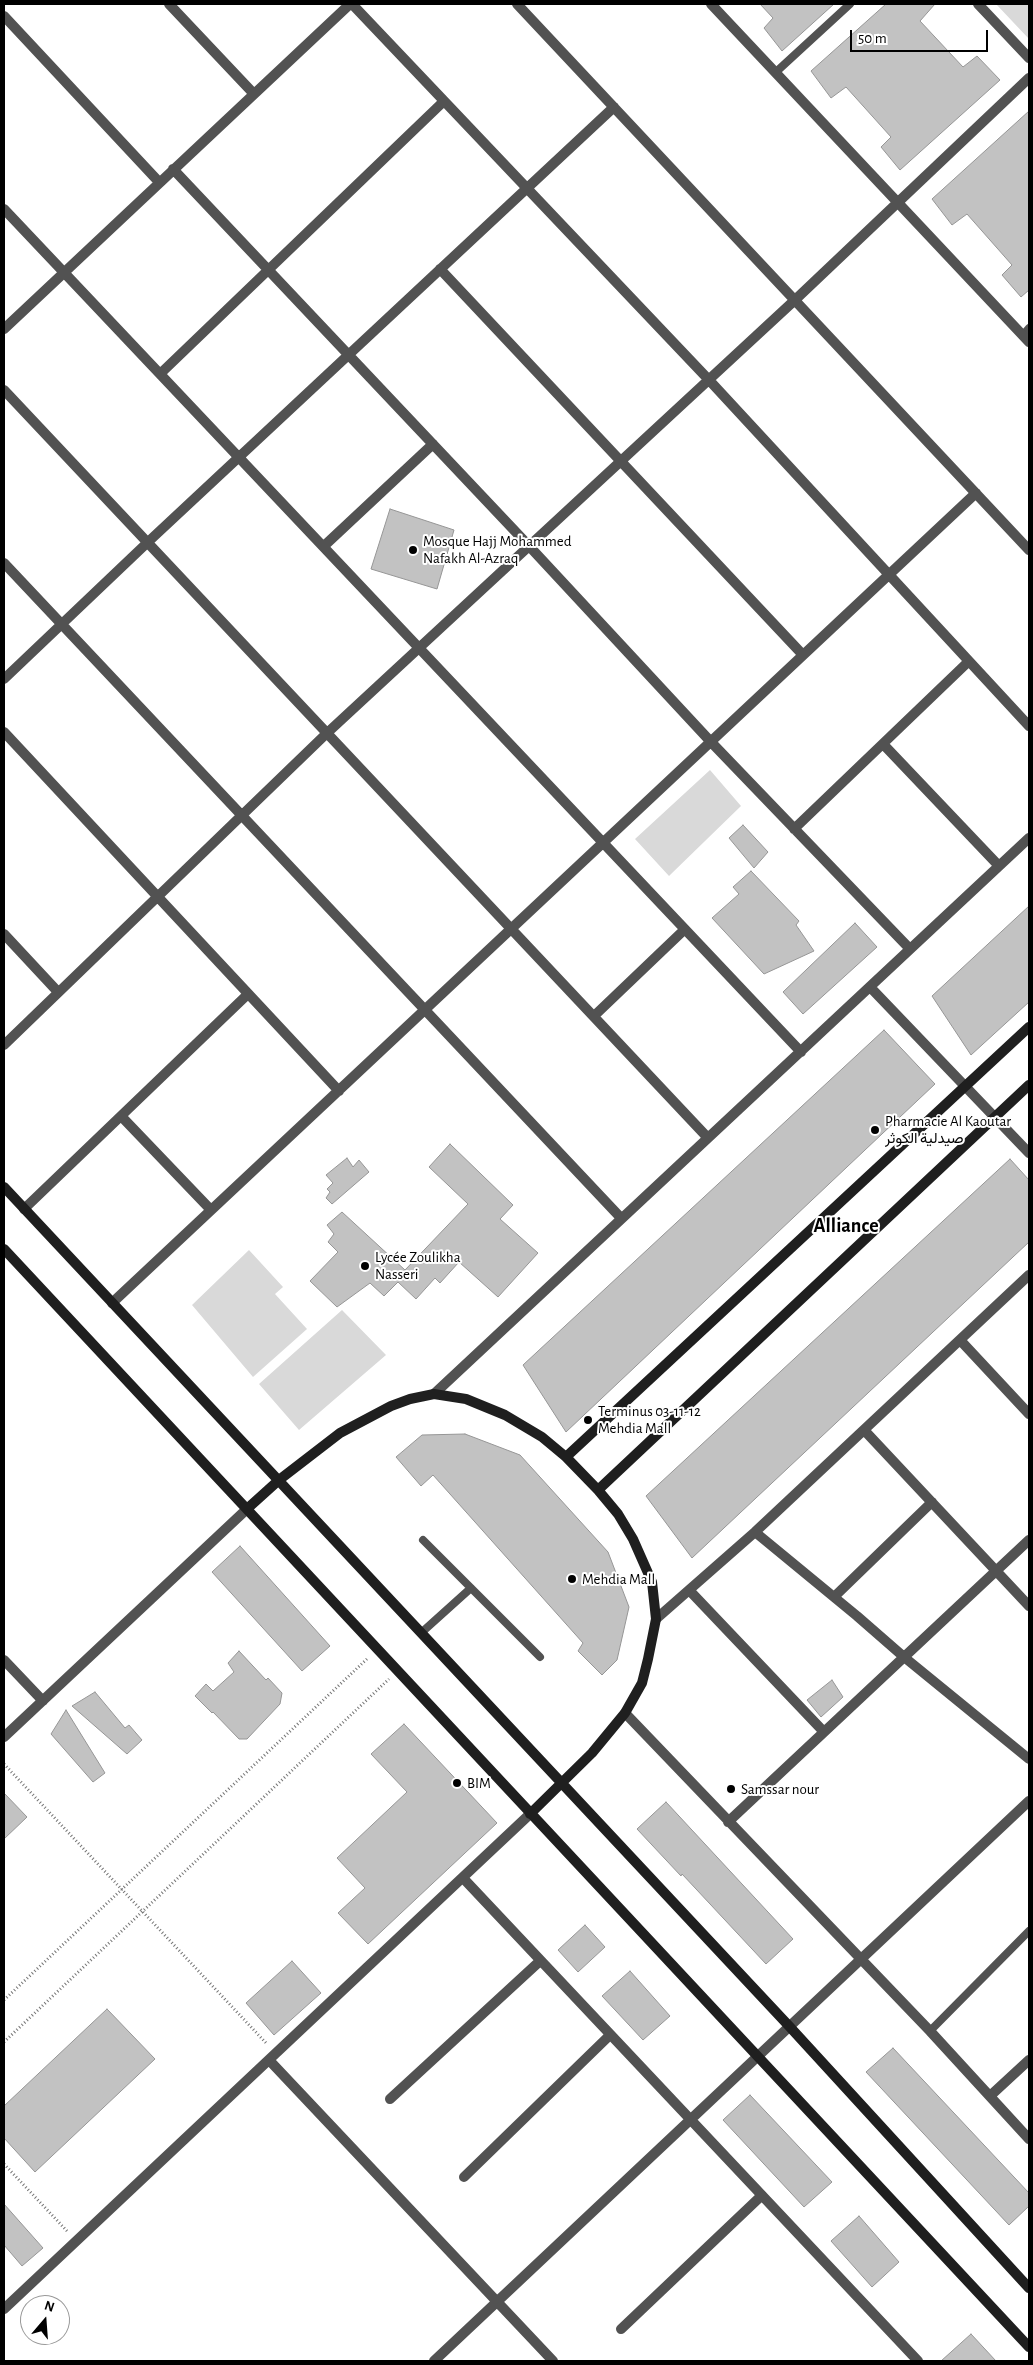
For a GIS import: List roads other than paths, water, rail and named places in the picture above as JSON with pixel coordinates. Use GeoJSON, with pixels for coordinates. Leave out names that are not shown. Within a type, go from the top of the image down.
{"type":"FeatureCollection","features":[{"type":"Feature","properties":{"kind":"street"},"geometry":{"type":"LineString","coordinates":[[169,4],[254,94]]}},
{"type":"Feature","properties":{"kind":"street"},"geometry":{"type":"LineString","coordinates":[[4,328],[351,4],[708,380],[1029,726]]}},
{"type":"Feature","properties":{"kind":"street"},"geometry":{"type":"LineString","coordinates":[[517,4],[1029,550]]}},
{"type":"Feature","properties":{"kind":"street"},"geometry":{"type":"LineString","coordinates":[[711,4],[1027,335]]}},
{"type":"Feature","properties":{"kind":"street"},"geometry":{"type":"LineString","coordinates":[[978,4],[1029,58]]}},
{"type":"Feature","properties":{"kind":"street"},"geometry":{"type":"LineString","coordinates":[[4,16],[159,182]]}},
{"type":"Feature","properties":{"kind":"street"},"geometry":{"type":"LineString","coordinates":[[4,1045],[156,896],[326,734],[796,300],[1029,78]]}},
{"type":"Feature","properties":{"kind":"street"},"geometry":{"type":"LineString","coordinates":[[161,374],[444,102]]}},
{"type":"Feature","properties":{"kind":"street"},"geometry":{"type":"LineString","coordinates":[[4,679],[614,107]]}},
{"type":"Feature","properties":{"kind":"street"},"geometry":{"type":"LineString","coordinates":[[173,169],[530,546],[711,742],[910,949]]}},
{"type":"Feature","properties":{"kind":"street"},"geometry":{"type":"LineString","coordinates":[[4,209],[240,456],[603,845],[800,1052]]}},
{"type":"Feature","properties":{"kind":"street"},"geometry":{"type":"LineString","coordinates":[[440,269],[802,655]]}},
{"type":"Feature","properties":{"kind":"street"},"geometry":{"type":"LineString","coordinates":[[4,390],[708,1138]]}},
{"type":"Feature","properties":{"kind":"street"},"geometry":{"type":"LineString","coordinates":[[324,546],[433,444]]}},
{"type":"Feature","properties":{"kind":"street"},"geometry":{"type":"LineString","coordinates":[[112,1303],[603,845],[802,655],[976,493]]}},
{"type":"Feature","properties":{"kind":"street"},"geometry":{"type":"LineString","coordinates":[[4,563],[621,1218]]}},
{"type":"Feature","properties":{"kind":"street"},"geometry":{"type":"LineString","coordinates":[[794,829],[968,662]]}},
{"type":"Feature","properties":{"kind":"street"},"geometry":{"type":"LineString","coordinates":[[4,732],[340,1091]]}},
{"type":"Feature","properties":{"kind":"street"},"geometry":{"type":"LineString","coordinates":[[883,744],[999,866]]}},
{"type":"Feature","properties":{"kind":"street"},"geometry":{"type":"LineString","coordinates":[[434,1394],[1029,838]]}},
{"type":"Feature","properties":{"kind":"street"},"geometry":{"type":"LineString","coordinates":[[594,1016],[684,930]]}},
{"type":"Feature","properties":{"kind":"street"},"geometry":{"type":"LineString","coordinates":[[4,934],[58,992]]}},
{"type":"Feature","properties":{"kind":"street"},"geometry":{"type":"LineString","coordinates":[[870,987],[1029,1153]]}},
{"type":"Feature","properties":{"kind":"street"},"geometry":{"type":"LineString","coordinates":[[24,1209],[248,994]]}},
{"type":"Feature","properties":{"kind":"street"},"geometry":{"type":"LineString","coordinates":[[566,1457],[1029,1027]]}},
{"type":"Feature","properties":{"kind":"street"},"geometry":{"type":"LineString","coordinates":[[598,1490],[1029,1085]]}},
{"type":"Feature","properties":{"kind":"street"},"geometry":{"type":"LineString","coordinates":[[120,1116],[211,1210]]}},
{"type":"Feature","properties":{"kind":"street"},"geometry":{"type":"LineString","coordinates":[[4,1187],[789,2026],[1029,2288]]}},
{"type":"Feature","properties":{"kind":"street"},"geometry":{"type":"LineString","coordinates":[[4,1249],[248,1508],[530,1814],[758,2055],[1029,2347]]}},
{"type":"Feature","properties":{"kind":"street"},"geometry":{"type":"LineString","coordinates":[[656,1619],[755,1532],[1029,1275]]}},
{"type":"Feature","properties":{"kind":"street"},"geometry":{"type":"LineString","coordinates":[[960,1340],[1029,1414]]}},
{"type":"Feature","properties":{"kind":"street"},"geometry":{"type":"LineString","coordinates":[[4,1737],[279,1480],[340,1433],[368,1417],[410,1399],[434,1394],[466,1400],[505,1415],[542,1437],[566,1457],[618,1514],[647,1568],[652,1582],[656,1619],[642,1683],[625,1713],[592,1752],[463,1878],[4,2309]]}},
{"type":"Feature","properties":{"kind":"street"},"geometry":{"type":"LineString","coordinates":[[864,1430],[1029,1606]]}},
{"type":"Feature","properties":{"kind":"street"},"geometry":{"type":"LineString","coordinates":[[834,1597],[932,1502]]}},
{"type":"Feature","properties":{"kind":"street"},"geometry":{"type":"LineString","coordinates":[[755,1532],[904,1658],[1029,1759]]}},
{"type":"Feature","properties":{"kind":"street"},"geometry":{"type":"LineString","coordinates":[[728,1822],[1029,1540]]}},
{"type":"Feature","properties":{"kind":"street"},"geometry":{"type":"LineString","coordinates":[[689,1590],[824,1732]]}},
{"type":"Feature","properties":{"kind":"street"},"geometry":{"type":"LineString","coordinates":[[4,1660],[43,1701]]}},
{"type":"Feature","properties":{"kind":"street"},"geometry":{"type":"LineString","coordinates":[[625,1713],[930,2031],[1029,2139]]}},
{"type":"Feature","properties":{"kind":"street"},"geometry":{"type":"LineString","coordinates":[[434,2361],[1029,1801]]}},
{"type":"Feature","properties":{"kind":"street"},"geometry":{"type":"LineString","coordinates":[[463,1878],[918,2361]]}},
{"type":"Feature","properties":{"kind":"street"},"geometry":{"type":"LineString","coordinates":[[390,2098],[540,1961]]}},
{"type":"Feature","properties":{"kind":"street"},"geometry":{"type":"LineString","coordinates":[[464,2177],[610,2035]]}},
{"type":"Feature","properties":{"kind":"street"},"geometry":{"type":"LineString","coordinates":[[272,2057],[496,2302],[553,2361]]}},
{"type":"Feature","properties":{"kind":"street"},"geometry":{"type":"LineString","coordinates":[[990,2096],[1029,2060]]}},
{"type":"Feature","properties":{"kind":"street"},"geometry":{"type":"LineString","coordinates":[[621,2328],[761,2196]]}},
{"type":"Feature","properties":{"kind":"lane"},"geometry":{"type":"LineString","coordinates":[[776,72],[850,4]]}},
{"type":"Feature","properties":{"kind":"lane"},"geometry":{"type":"LineString","coordinates":[[423,1540],[540,1657]]}},
{"type":"Feature","properties":{"kind":"lane"},"geometry":{"type":"LineString","coordinates":[[421,1633],[471,1588]]}},
{"type":"Feature","properties":{"kind":"lane"},"geometry":{"type":"LineString","coordinates":[[930,2031],[1029,1931]]}},
{"type":"Feature","properties":{"kind":"place","name":"Mosque Hajj Mohammed Nafakh Al-Azraq"},"geometry":{"type":"Point","coordinates":[413,550]}},
{"type":"Feature","properties":{"kind":"place","name":"Pharmacie Al Kaoutar صيدلية الكوثر"},"geometry":{"type":"Point","coordinates":[875,1130]}},
{"type":"Feature","properties":{"kind":"place","name":"Lycée Zoulikha Nasseri"},"geometry":{"type":"Point","coordinates":[365,1266]}},
{"type":"Feature","properties":{"kind":"place","name":"Terminus 03-11-12 Mehdia Mall"},"geometry":{"type":"Point","coordinates":[588,1420]}},
{"type":"Feature","properties":{"kind":"place","name":"Mehdia Mall"},"geometry":{"type":"Point","coordinates":[572,1579]}},
{"type":"Feature","properties":{"kind":"place","name":"BIM"},"geometry":{"type":"Point","coordinates":[457,1783]}},
{"type":"Feature","properties":{"kind":"place","name":"Samssar nour"},"geometry":{"type":"Point","coordinates":[731,1789]}},
{"type":"Feature","properties":{"kind":"district","name":"Alliance"},"geometry":{"type":"Point","coordinates":[846,1226]}}]}
